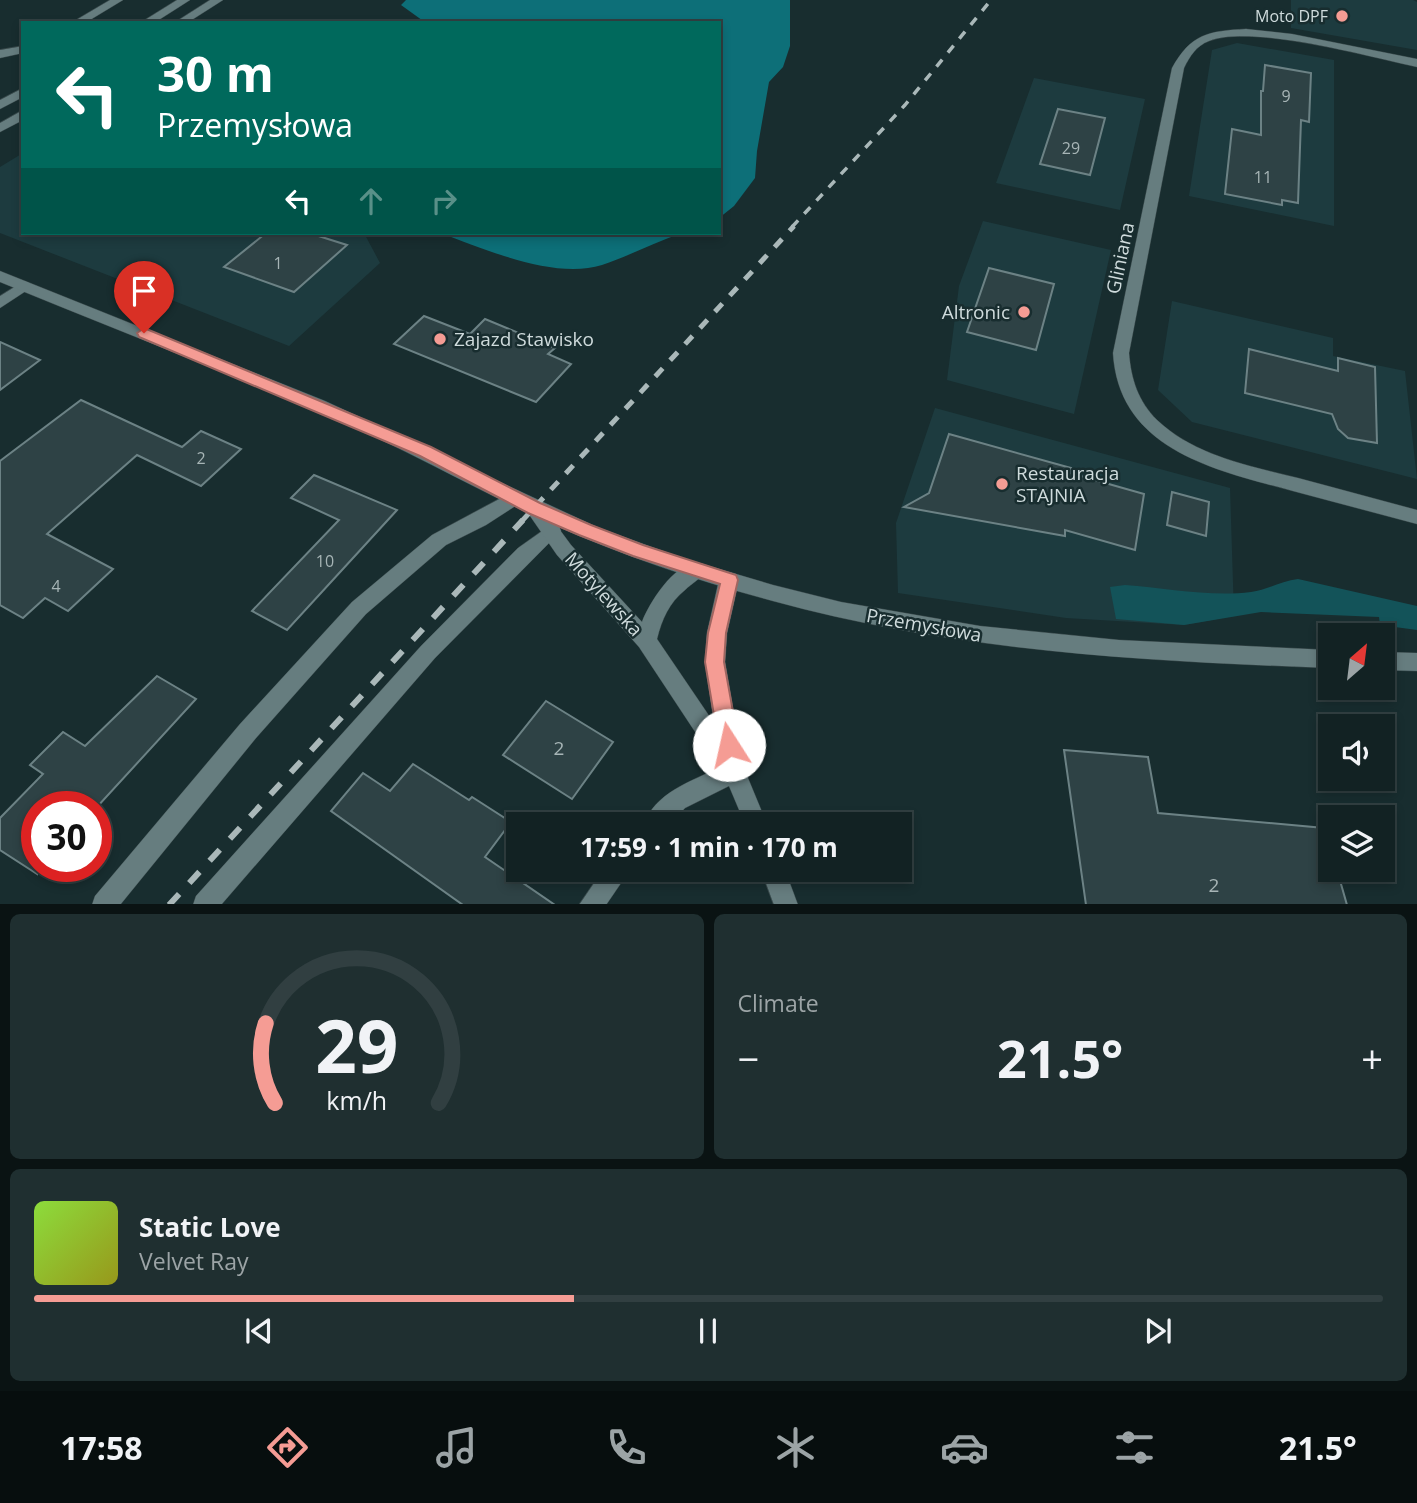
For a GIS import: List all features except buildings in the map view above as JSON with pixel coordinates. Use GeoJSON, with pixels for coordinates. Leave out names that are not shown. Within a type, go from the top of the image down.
{"type":"FeatureCollection","features":[{"type":"Feature","properties":{"kind":"street"},"geometry":{"type":"LineString","coordinates":[[80,21],[118,0]]}},
{"type":"Feature","properties":{"kind":"street"},"geometry":{"type":"LineString","coordinates":[[148,21],[185,0]]}},
{"type":"Feature","properties":{"kind":"street"},"geometry":{"type":"LineString","coordinates":[[182,21],[218,0]]}},
{"type":"Feature","properties":{"kind":"street","name":"Gliniana"},"geometry":{"type":"LineString","coordinates":[[1417,63],[1255,33],[1215,35],[1187,49],[1178,68],[1121,353],[1123,379],[1136,404],[1152,424],[1184,449],[1226,466],[1417,517]]}},
{"type":"Feature","properties":{"kind":"street"},"geometry":{"type":"LineString","coordinates":[[0,54],[21,49]]}},
{"type":"Feature","properties":{"kind":"street"},"geometry":{"type":"LineString","coordinates":[[0,105],[21,93]]}},
{"type":"Feature","properties":{"kind":"street"},"geometry":{"type":"LineString","coordinates":[[0,128],[21,115]]}},
{"type":"Feature","properties":{"kind":"street","name":"Motylewska"},"geometry":{"type":"LineString","coordinates":[[0,276],[340,414],[425,452],[534,508],[564,550],[646,641],[734,772],[751,812]]}},
{"type":"Feature","properties":{"kind":"street"},"geometry":{"type":"LineString","coordinates":[[0,303],[24,286]]}},
{"type":"Feature","properties":{"kind":"street"},"geometry":{"type":"LineString","coordinates":[[105,904],[248,731],[359,608],[439,540],[479,520],[513,498]]}},
{"type":"Feature","properties":{"kind":"street","name":"Przemysłowa"},"geometry":{"type":"LineString","coordinates":[[534,508],[639,551],[696,570],[862,614],[997,638],[1139,652],[1318,659]]}},
{"type":"Feature","properties":{"kind":"street"},"geometry":{"type":"LineString","coordinates":[[206,904],[428,652],[525,553],[552,531]]}},
{"type":"Feature","properties":{"kind":"street","name":"Motylewska"},"geometry":{"type":"LineString","coordinates":[[646,641],[650,622],[665,595],[696,570]]}},
{"type":"Feature","properties":{"kind":"street","name":"Motylewska"},"geometry":{"type":"LineString","coordinates":[[729,580],[717,633],[715,662],[734,772]]}},
{"type":"Feature","properties":{"kind":"street"},"geometry":{"type":"LineString","coordinates":[[1395,661],[1417,662]]}},
{"type":"Feature","properties":{"kind":"street"},"geometry":{"type":"LineString","coordinates":[[666,812],[677,800],[734,772]]}},
{"type":"Feature","properties":{"kind":"street"},"geometry":{"type":"LineString","coordinates":[[592,904],[609,882]]}},
{"type":"Feature","properties":{"kind":"street"},"geometry":{"type":"LineString","coordinates":[[777,882],[786,904]]}},
{"type":"Feature","properties":{"kind":"shaded area"},"geometry":{"type":"Polygon","coordinates":[[[406,0],[790,0],[790,46],[783,67],[769,82],[755,178],[734,206],[721,216],[721,21],[423,21],[401,5],[406,0]]]}},
{"type":"Feature","properties":{"kind":"shaded area"},"geometry":{"type":"Polygon","coordinates":[[[1291,0],[1413,0],[1417,2],[1417,50],[1291,28],[1291,0]]]}},
{"type":"Feature","properties":{"kind":"shaded area"},"geometry":{"type":"Polygon","coordinates":[[[1237,43],[1334,60],[1334,226],[1189,196],[1212,50],[1237,43]]]}},
{"type":"Feature","properties":{"kind":"shaded area"},"geometry":{"type":"Polygon","coordinates":[[[1034,78],[1145,99],[1120,210],[996,183],[1034,78]]]}},
{"type":"Feature","properties":{"kind":"shaded area"},"geometry":{"type":"Polygon","coordinates":[[[21,154],[21,235],[365,235],[380,263],[289,346],[0,233],[0,167],[21,154]]]}},
{"type":"Feature","properties":{"kind":"shaded area"},"geometry":{"type":"Polygon","coordinates":[[[983,221],[1111,250],[1074,414],[947,380],[959,286],[983,221]]]}},
{"type":"Feature","properties":{"kind":"shaded area"},"geometry":{"type":"Polygon","coordinates":[[[446,235],[677,235],[602,265],[583,269],[542,266],[446,235]]]}},
{"type":"Feature","properties":{"kind":"shaded area"},"geometry":{"type":"Polygon","coordinates":[[[1172,301],[1333,338],[1333,356],[1405,371],[1417,479],[1192,422],[1158,390],[1172,301]]]}},
{"type":"Feature","properties":{"kind":"shaded area"},"geometry":{"type":"Polygon","coordinates":[[[935,408],[1230,488],[1234,616],[1184,625],[1066,618],[898,593],[896,523],[935,408]]]}},
{"type":"Feature","properties":{"kind":"shaded area"},"geometry":{"type":"Polygon","coordinates":[[[1298,579],[1417,606],[1417,630],[1395,627],[1395,623],[1380,623],[1379,617],[1261,612],[1184,625],[1116,619],[1110,587],[1125,585],[1204,593],[1235,593],[1257,591],[1298,579]]]}},
{"type":"Feature","properties":{"kind":"railway"},"geometry":{"type":"LineString","coordinates":[[792,227],[905,105],[991,0]]}},
{"type":"Feature","properties":{"kind":"railway"},"geometry":{"type":"LineString","coordinates":[[521,522],[794,226]]}},
{"type":"Feature","properties":{"kind":"railway"},"geometry":{"type":"LineString","coordinates":[[170,904],[523,520]]}},
{"type":"Feature","properties":{"kind":"place","name":"Moto DPF"},"geometry":{"type":"Point","coordinates":[1342,16]}},
{"type":"Feature","properties":{"kind":"place","name":"Altronic"},"geometry":{"type":"Point","coordinates":[1024,312]}},
{"type":"Feature","properties":{"kind":"place","name":"Zajazd Stawisko"},"geometry":{"type":"Point","coordinates":[440,339]}},
{"type":"Feature","properties":{"kind":"place","name":"Restauracja STAJNIA"},"geometry":{"type":"Point","coordinates":[1002,484]}},
{"type":"Feature","properties":{"kind":"route"},"geometry":{"type":"LineString","coordinates":[[144,333],[340,414],[585,530],[639,551],[729,580],[717,633],[715,662],[729,745]]}}]}
